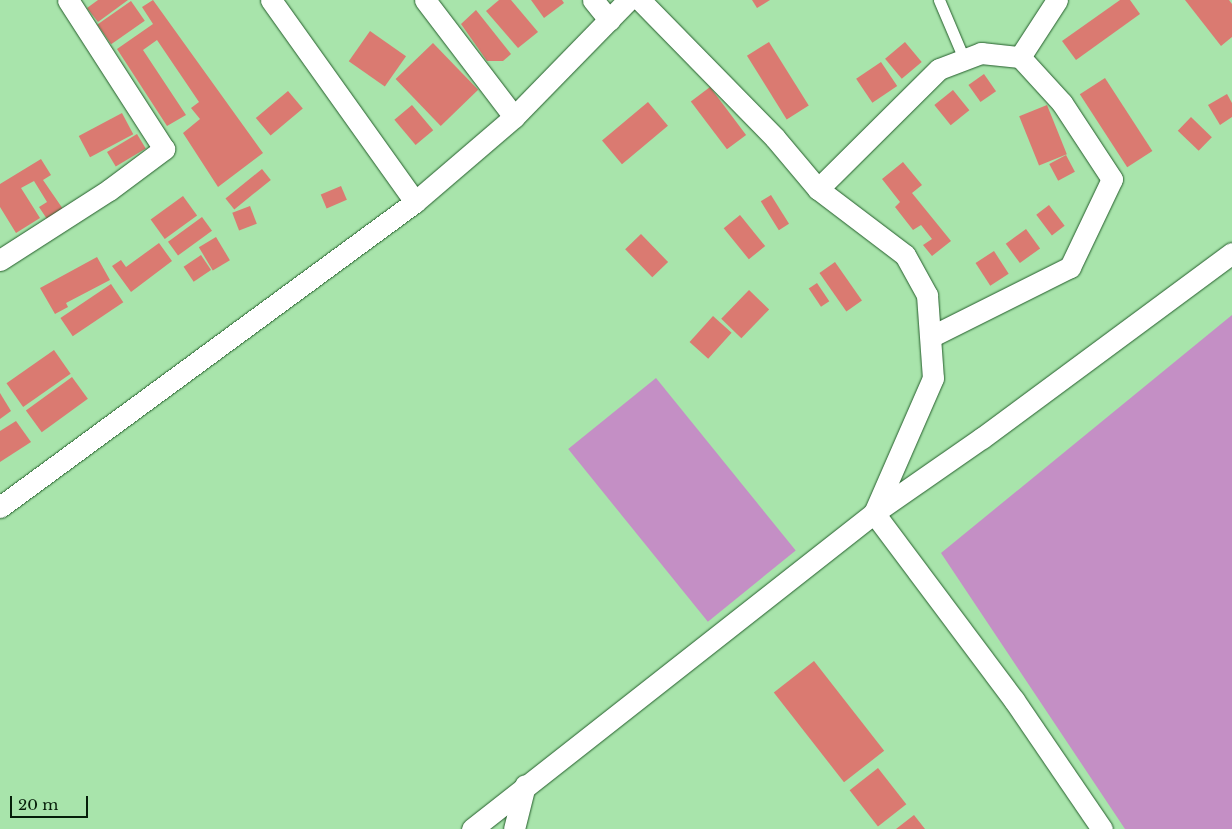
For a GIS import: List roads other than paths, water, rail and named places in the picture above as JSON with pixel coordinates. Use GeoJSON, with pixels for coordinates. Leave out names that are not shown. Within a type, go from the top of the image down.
{"type":"FeatureCollection","features":[{"type":"Feature","properties":{"kind":"street"},"geometry":{"type":"LineString","coordinates":[[0,260],[109,190],[164,149],[68,0]]}},
{"type":"Feature","properties":{"kind":"street"},"geometry":{"type":"LineString","coordinates":[[271,0],[415,202]]}},
{"type":"Feature","properties":{"kind":"street"},"geometry":{"type":"LineString","coordinates":[[425,0],[514,117]]}},
{"type":"Feature","properties":{"kind":"street"},"geometry":{"type":"LineString","coordinates":[[593,0],[609,20]]}},
{"type":"Feature","properties":{"kind":"street"},"geometry":{"type":"LineString","coordinates":[[0,508],[415,202],[514,117],[628,0]]}},
{"type":"Feature","properties":{"kind":"street"},"geometry":{"type":"LineString","coordinates":[[640,0],[775,138],[818,190],[905,254],[927,295],[932,336],[934,378],[874,513]]}},
{"type":"Feature","properties":{"kind":"street"},"geometry":{"type":"LineString","coordinates":[[1020,57],[1057,0]]}},
{"type":"Feature","properties":{"kind":"street"},"geometry":{"type":"LineString","coordinates":[[818,190],[939,69],[981,53],[1020,57],[1062,104],[1112,179],[1070,267],[932,336]]}},
{"type":"Feature","properties":{"kind":"street"},"geometry":{"type":"LineString","coordinates":[[472,829],[524,785],[874,513],[990,432],[1232,253]]}},
{"type":"Feature","properties":{"kind":"street"},"geometry":{"type":"LineString","coordinates":[[874,513],[1014,700],[1102,829]]}},
{"type":"Feature","properties":{"kind":"street"},"geometry":{"type":"LineString","coordinates":[[514,829],[524,785]]}},
{"type":"Feature","properties":{"kind":"lane"},"geometry":{"type":"LineString","coordinates":[[939,0],[964,60]]}}]}
